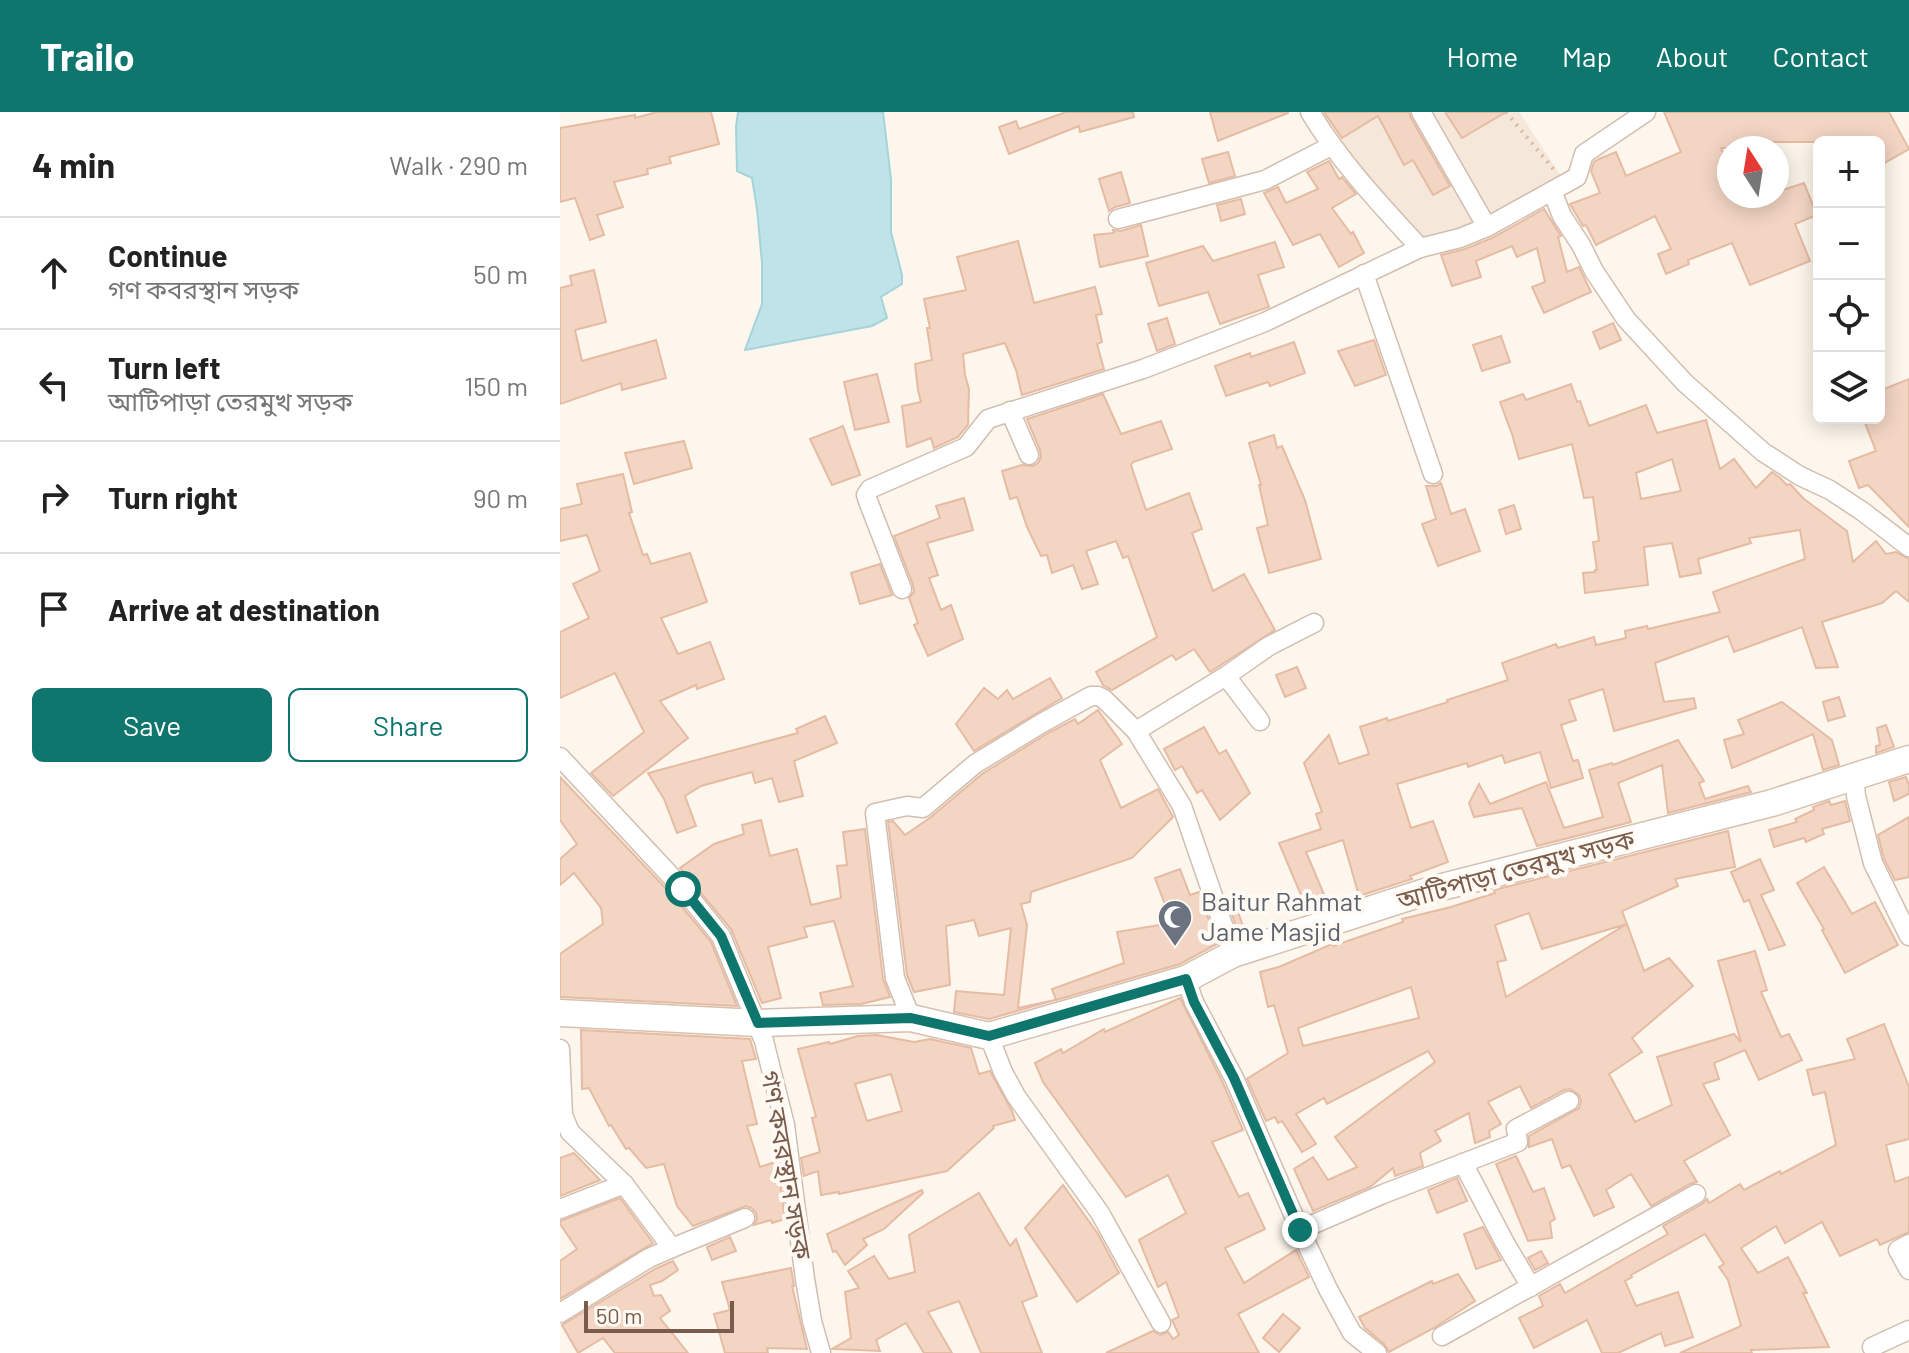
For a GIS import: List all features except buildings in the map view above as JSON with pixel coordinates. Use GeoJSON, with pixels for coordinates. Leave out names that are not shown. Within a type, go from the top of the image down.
{"type":"FeatureCollection","features":[{"type":"Feature","properties":{"kind":"main road","name":"আটিপাড়া তেরমুখ সড়ক"},"geometry":{"type":"LineString","coordinates":[[560,1013],[758,1023],[911,1018],[989,1036],[1186,979],[1233,954],[1434,889],[1772,803],[1909,759]]}},
{"type":"Feature","properties":{"kind":"street"},"geometry":{"type":"LineString","coordinates":[[1310,112],[1331,146],[1420,248]]}},
{"type":"Feature","properties":{"kind":"street"},"geometry":{"type":"LineString","coordinates":[[1421,112],[1487,227]]}},
{"type":"Feature","properties":{"kind":"street"},"geometry":{"type":"LineString","coordinates":[[902,589],[866,495],[870,489],[966,447],[988,419],[1143,369],[1252,327],[1420,248],[1460,238],[1487,227],[1577,177],[1584,154],[1646,112]]}},
{"type":"Feature","properties":{"kind":"street"},"geometry":{"type":"LineString","coordinates":[[1118,219],[1265,180],[1331,146]]}},
{"type":"Feature","properties":{"kind":"street"},"geometry":{"type":"LineString","coordinates":[[1552,191],[1562,216],[1626,319],[1685,383],[1763,452],[1800,476],[1830,490],[1909,547]]}},
{"type":"Feature","properties":{"kind":"street"},"geometry":{"type":"LineString","coordinates":[[1364,274],[1433,474]]}},
{"type":"Feature","properties":{"kind":"street"},"geometry":{"type":"LineString","coordinates":[[1010,411],[1029,455]]}},
{"type":"Feature","properties":{"kind":"street"},"geometry":{"type":"LineString","coordinates":[[1136,731],[1269,646],[1314,623]]}},
{"type":"Feature","properties":{"kind":"street"},"geometry":{"type":"LineString","coordinates":[[1226,676],[1260,721]]}},
{"type":"Feature","properties":{"kind":"street"},"geometry":{"type":"LineString","coordinates":[[911,1018],[895,978],[875,813],[907,806],[923,808],[975,764],[1091,696],[1104,699],[1136,731],[1182,806],[1233,954]]}},
{"type":"Feature","properties":{"kind":"street","name":"গণ কবরস্থান সড়ক"},"geometry":{"type":"LineString","coordinates":[[560,757],[683,889],[721,936],[758,1023],[785,1125],[807,1293],[821,1353]]}},
{"type":"Feature","properties":{"kind":"street"},"geometry":{"type":"LineString","coordinates":[[1854,777],[1873,863],[1909,936]]}},
{"type":"Feature","properties":{"kind":"street"},"geometry":{"type":"LineString","coordinates":[[1186,979],[1194,1002],[1234,1078],[1328,1289],[1352,1333],[1377,1353]]}},
{"type":"Feature","properties":{"kind":"street"},"geometry":{"type":"LineString","coordinates":[[989,1036],[1016,1096],[1100,1213],[1161,1323]]}},
{"type":"Feature","properties":{"kind":"street"},"geometry":{"type":"LineString","coordinates":[[560,1049],[563,1115],[570,1132],[624,1184],[672,1248]]}},
{"type":"Feature","properties":{"kind":"street"},"geometry":{"type":"LineString","coordinates":[[1300,1230],[1518,1142],[1516,1129],[1569,1101]]}},
{"type":"Feature","properties":{"kind":"street"},"geometry":{"type":"LineString","coordinates":[[1463,1163],[1531,1287]]}},
{"type":"Feature","properties":{"kind":"street"},"geometry":{"type":"LineString","coordinates":[[560,1209],[624,1184]]}},
{"type":"Feature","properties":{"kind":"street"},"geometry":{"type":"LineString","coordinates":[[1442,1336],[1696,1194]]}},
{"type":"Feature","properties":{"kind":"street"},"geometry":{"type":"LineString","coordinates":[[560,1313],[649,1258],[745,1218]]}},
{"type":"Feature","properties":{"kind":"street"},"geometry":{"type":"LineString","coordinates":[[1909,1244],[1898,1250],[1909,1270]]}},
{"type":"Feature","properties":{"kind":"street"},"geometry":{"type":"LineString","coordinates":[[1872,1347],[1909,1330]]}},
{"type":"Feature","properties":{"kind":"path"},"geometry":{"type":"LineString","coordinates":[[1506,112],[1555,170]]}},
{"type":"Feature","properties":{"kind":"shaded area"},"geometry":{"type":"Polygon","coordinates":[[[1312,112],[1519,112],[1565,182],[1455,238],[1422,245],[1312,112]]]}},
{"type":"Feature","properties":{"kind":"water"},"geometry":{"type":"Polygon","coordinates":[[[738,112],[883,112],[891,179],[891,232],[902,275],[902,284],[881,297],[887,318],[872,326],[745,350],[762,304],[762,263],[752,178],[737,171],[738,112]]]}},
{"type":"Feature","properties":{"kind":"place","name":"Baitur Rahmat Jame Masjid"},"geometry":{"type":"Point","coordinates":[1175,948]}},
{"type":"Feature","properties":{"kind":"route"},"geometry":{"type":"LineString","coordinates":[[683,889],[721,936],[758,1023],[911,1018],[989,1036],[1186,979],[1194,1002],[1234,1078],[1300,1230]]}}]}
